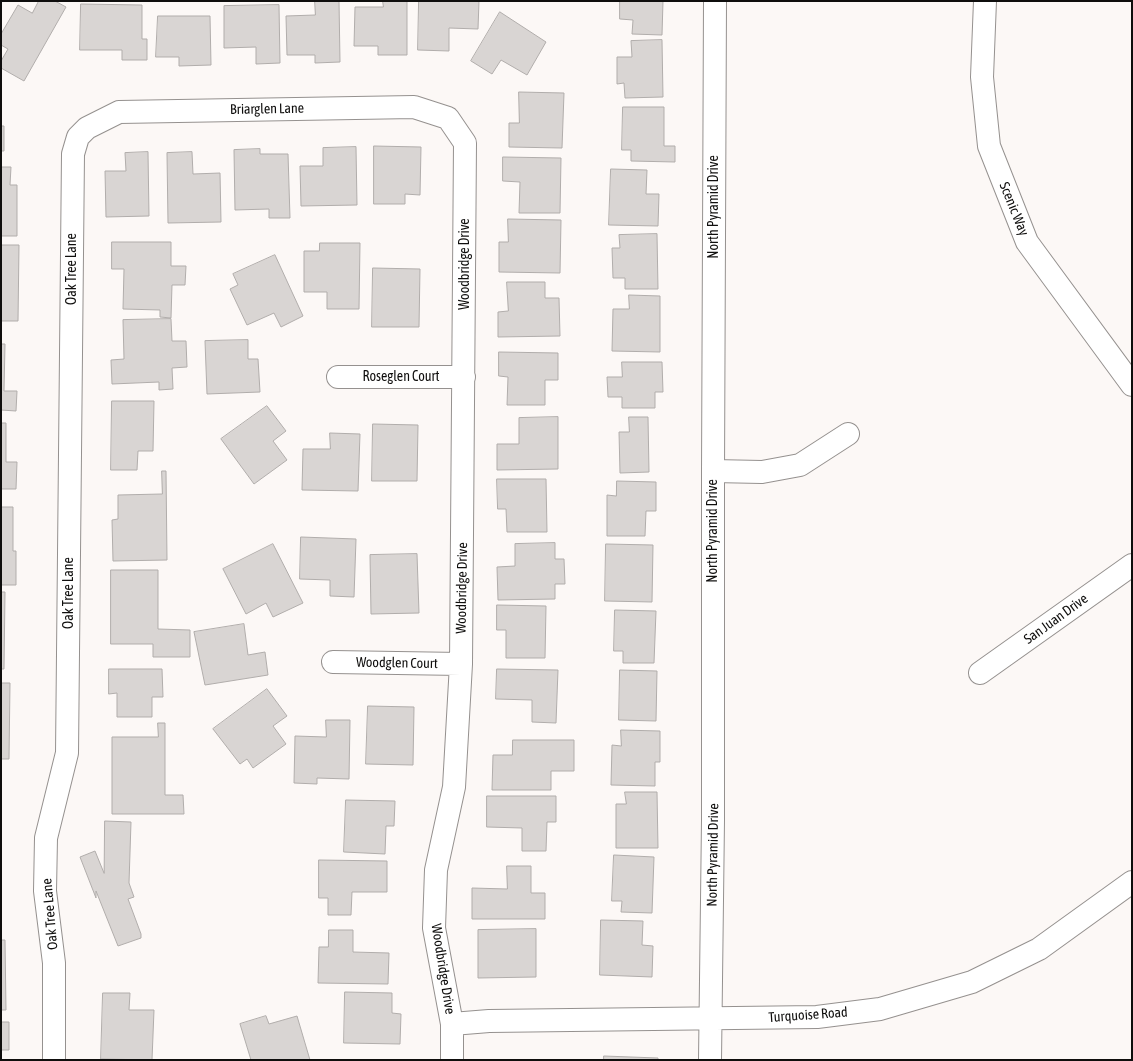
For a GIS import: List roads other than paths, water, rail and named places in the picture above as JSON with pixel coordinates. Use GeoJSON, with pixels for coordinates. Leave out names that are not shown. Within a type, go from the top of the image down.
{"type":"FeatureCollection","features":[{"type":"Feature","properties":{"kind":"street","name":"North Pyramid Drive"},"geometry":{"type":"LineString","coordinates":[[710,1060],[713,820],[715,1]]}},
{"type":"Feature","properties":{"kind":"street","name":"Scenic Way"},"geometry":{"type":"LineString","coordinates":[[985,1],[982,77],[989,146],[1027,242],[1132,385]]}},
{"type":"Feature","properties":{"kind":"street","name":"Briarglen Lane"},"geometry":{"type":"LineString","coordinates":[[87,128],[119,112],[414,106],[448,118]]}},
{"type":"Feature","properties":{"kind":"street","name":"Woodbridge Drive"},"geometry":{"type":"LineString","coordinates":[[448,118],[465,144],[461,664],[454,787],[436,870],[434,928],[452,1024],[452,1060]]}},
{"type":"Feature","properties":{"kind":"street","name":"Oak Tree Lane"},"geometry":{"type":"LineString","coordinates":[[54,1060],[54,963],[45,891],[46,838],[68,753],[73,154],[78,137],[87,128]]}},
{"type":"Feature","properties":{"kind":"street","name":"Roseglen Court"},"geometry":{"type":"LineString","coordinates":[[338,377],[464,377]]}},
{"type":"Feature","properties":{"kind":"street"},"geometry":{"type":"LineString","coordinates":[[713,471],[762,472],[800,465],[848,434]]}},
{"type":"Feature","properties":{"kind":"street","name":"San Juan Drive"},"geometry":{"type":"LineString","coordinates":[[980,673],[1132,565]]}},
{"type":"Feature","properties":{"kind":"street","name":"Woodglen Court"},"geometry":{"type":"LineString","coordinates":[[333,662],[461,664]]}},
{"type":"Feature","properties":{"kind":"street","name":"Turquoise Road"},"geometry":{"type":"LineString","coordinates":[[452,1024],[490,1021],[817,1017],[880,1008],[972,982],[1039,950],[1132,882]]}}]}
